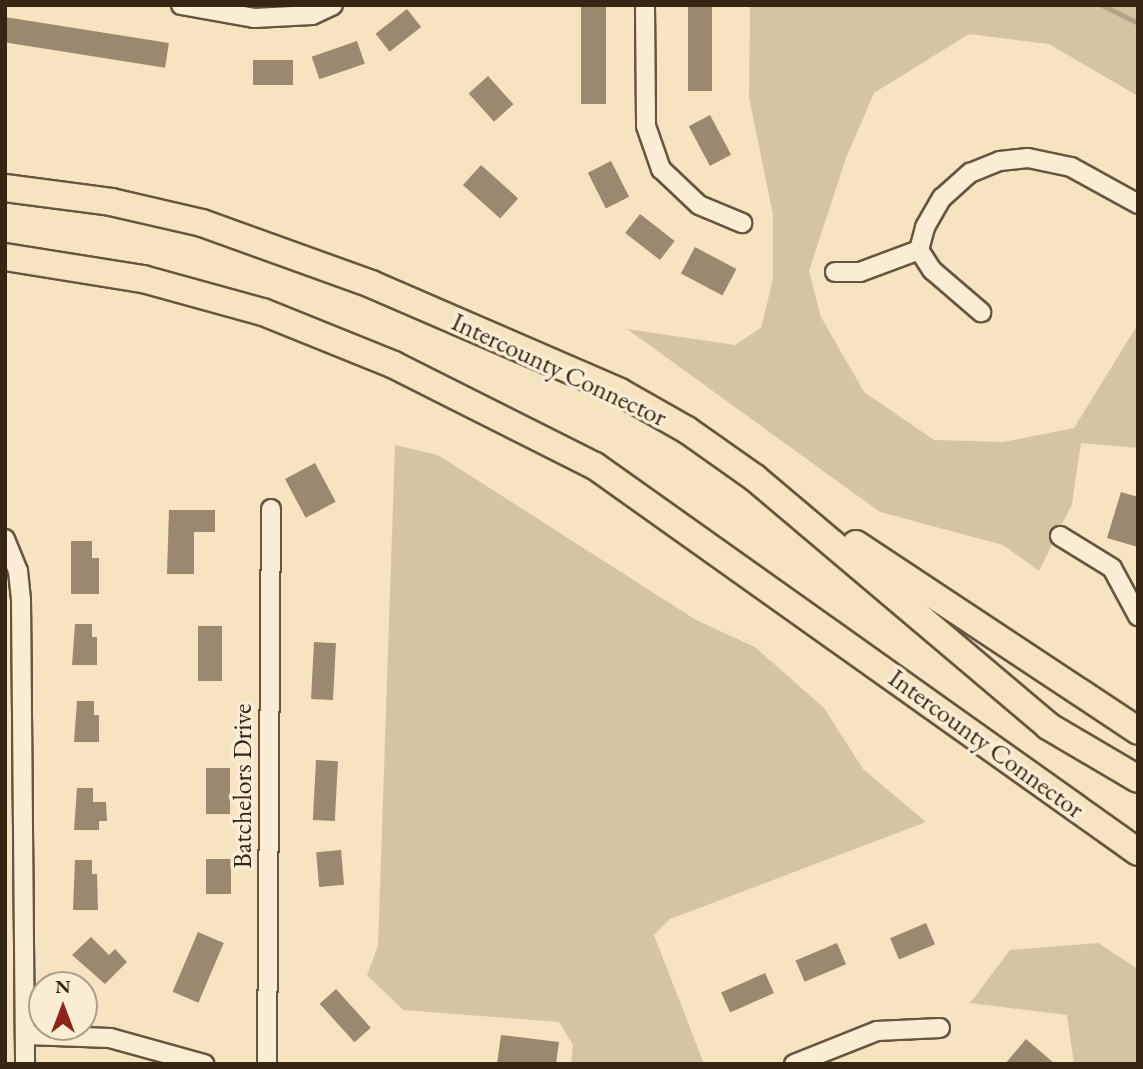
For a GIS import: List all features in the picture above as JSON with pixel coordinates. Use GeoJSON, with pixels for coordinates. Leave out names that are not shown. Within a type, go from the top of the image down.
{"type":"FeatureCollection","features":[{"type":"Feature","properties":{"kind":"highway","name":"Intercounty Connector"},"geometry":{"type":"LineString","coordinates":[[5,188],[111,202],[202,223],[371,284],[620,392],[687,430],[755,478],[1048,726],[1138,779]]}},
{"type":"Feature","properties":{"kind":"highway","name":"Intercounty Connector"},"geometry":{"type":"LineString","coordinates":[[5,257],[143,279],[262,312],[394,365],[594,466],[1138,852]]}},
{"type":"Feature","properties":{"kind":"highway"},"geometry":{"type":"LineString","coordinates":[[755,478],[1138,731]]}},
{"type":"Feature","properties":{"kind":"highway"},"geometry":{"type":"LineString","coordinates":[[1057,796],[1138,863]]}},
{"type":"Feature","properties":{"kind":"street"},"geometry":{"type":"LineString","coordinates":[[181,5],[254,18],[312,15],[333,5]]}},
{"type":"Feature","properties":{"kind":"street"},"geometry":{"type":"LineString","coordinates":[[645,5],[646,126],[661,169],[699,205],[742,223]]}},
{"type":"Feature","properties":{"kind":"street"},"geometry":{"type":"LineString","coordinates":[[981,312],[932,270],[919,250],[925,227],[942,198],[971,173],[1000,161],[1028,158],[1072,167],[1138,204]]}},
{"type":"Feature","properties":{"kind":"street"},"geometry":{"type":"LineString","coordinates":[[835,272],[860,272],[919,250]]}},
{"type":"Feature","properties":{"kind":"street","name":"Batchelors Drive"},"geometry":{"type":"LineString","coordinates":[[267,1064],[271,509]]}},
{"type":"Feature","properties":{"kind":"street"},"geometry":{"type":"LineString","coordinates":[[1060,536],[1112,568],[1138,616]]}},
{"type":"Feature","properties":{"kind":"street"},"geometry":{"type":"LineString","coordinates":[[5,539],[18,571],[21,598],[25,1064]]}},
{"type":"Feature","properties":{"kind":"street"},"geometry":{"type":"LineString","coordinates":[[794,1064],[877,1031],[940,1028]]}},
{"type":"Feature","properties":{"kind":"street"},"geometry":{"type":"LineString","coordinates":[[26,1035],[110,1038],[204,1064]]}},
{"type":"Feature","properties":{"kind":"shaded area"},"geometry":{"type":"Polygon","coordinates":[[[750,5],[1138,5],[1138,96],[1049,44],[969,34],[874,93],[846,158],[809,271],[821,317],[864,392],[934,440],[1003,442],[1074,428],[1138,324],[1138,448],[1081,443],[1072,504],[1039,571],[1003,545],[880,512],[627,329],[735,345],[761,328],[773,279],[773,215],[749,97],[750,5]]]}},
{"type":"Feature","properties":{"kind":"shaded area"},"geometry":{"type":"Polygon","coordinates":[[[395,445],[438,455],[696,620],[755,647],[824,708],[863,769],[926,822],[670,919],[654,935],[704,1064],[571,1064],[573,1045],[559,1022],[403,1010],[367,975],[378,946],[395,445]]]}},
{"type":"Feature","properties":{"kind":"shaded area"},"geometry":{"type":"Polygon","coordinates":[[[1098,943],[1138,969],[1138,1064],[1074,1064],[1067,1015],[970,1003],[1010,950],[1098,943]]]}},
{"type":"Feature","properties":{"kind":"building"},"geometry":{"type":"Polygon","coordinates":[[[581,5],[606,5],[606,104],[581,104],[581,5]]]}},
{"type":"Feature","properties":{"kind":"building"},"geometry":{"type":"Polygon","coordinates":[[[688,5],[712,5],[712,91],[688,91],[688,5]]]}},
{"type":"Feature","properties":{"kind":"building"},"geometry":{"type":"Polygon","coordinates":[[[407,9],[421,27],[390,52],[375,34],[407,9]]]}},
{"type":"Feature","properties":{"kind":"building"},"geometry":{"type":"Polygon","coordinates":[[[5,17],[169,43],[165,68],[5,42],[5,17]]]}},
{"type":"Feature","properties":{"kind":"building"},"geometry":{"type":"Polygon","coordinates":[[[357,41],[365,64],[319,79],[312,57],[357,41]]]}},
{"type":"Feature","properties":{"kind":"building"},"geometry":{"type":"Polygon","coordinates":[[[253,60],[293,60],[293,85],[253,85],[253,60]]]}},
{"type":"Feature","properties":{"kind":"building"},"geometry":{"type":"Polygon","coordinates":[[[488,76],[513,104],[494,122],[469,93],[488,76]]]}},
{"type":"Feature","properties":{"kind":"building"},"geometry":{"type":"Polygon","coordinates":[[[710,115],[731,155],[710,166],[689,126],[710,115]]]}},
{"type":"Feature","properties":{"kind":"building"},"geometry":{"type":"Polygon","coordinates":[[[611,161],[629,197],[606,208],[588,173],[611,161]]]}},
{"type":"Feature","properties":{"kind":"building"},"geometry":{"type":"Polygon","coordinates":[[[481,165],[518,198],[500,219],[463,185],[481,165]]]}},
{"type":"Feature","properties":{"kind":"building"},"geometry":{"type":"Polygon","coordinates":[[[640,214],[675,241],[660,260],[625,233],[640,214]]]}},
{"type":"Feature","properties":{"kind":"building"},"geometry":{"type":"Polygon","coordinates":[[[695,247],[736,269],[722,296],[681,273],[695,247]]]}},
{"type":"Feature","properties":{"kind":"building"},"geometry":{"type":"Polygon","coordinates":[[[315,463],[336,502],[306,518],[285,479],[315,463]]]}},
{"type":"Feature","properties":{"kind":"building"},"geometry":{"type":"Polygon","coordinates":[[[1121,492],[1138,497],[1138,547],[1107,538],[1121,492]]]}},
{"type":"Feature","properties":{"kind":"building"},"geometry":{"type":"Polygon","coordinates":[[[169,510],[215,510],[215,532],[194,532],[194,574],[167,574],[169,510]]]}},
{"type":"Feature","properties":{"kind":"building"},"geometry":{"type":"Polygon","coordinates":[[[71,541],[92,541],[92,558],[99,558],[99,594],[71,594],[71,541]]]}},
{"type":"Feature","properties":{"kind":"building"},"geometry":{"type":"Polygon","coordinates":[[[75,624],[92,624],[92,637],[97,637],[97,665],[72,665],[75,624]]]}},
{"type":"Feature","properties":{"kind":"building"},"geometry":{"type":"Polygon","coordinates":[[[198,626],[222,626],[222,681],[198,681],[198,626]]]}},
{"type":"Feature","properties":{"kind":"building"},"geometry":{"type":"Polygon","coordinates":[[[314,642],[336,643],[333,700],[311,699],[314,642]]]}},
{"type":"Feature","properties":{"kind":"building"},"geometry":{"type":"Polygon","coordinates":[[[77,701],[94,701],[94,715],[99,715],[99,742],[74,742],[77,701]]]}},
{"type":"Feature","properties":{"kind":"building"},"geometry":{"type":"Polygon","coordinates":[[[316,760],[338,761],[335,821],[313,820],[316,760]]]}},
{"type":"Feature","properties":{"kind":"building"},"geometry":{"type":"Polygon","coordinates":[[[206,768],[230,768],[230,814],[206,814],[206,768]]]}},
{"type":"Feature","properties":{"kind":"building"},"geometry":{"type":"Polygon","coordinates":[[[77,788],[93,788],[93,802],[106,802],[107,821],[99,821],[99,830],[74,830],[77,788]]]}},
{"type":"Feature","properties":{"kind":"building"},"geometry":{"type":"Polygon","coordinates":[[[341,850],[344,885],[319,887],[316,852],[341,850]]]}},
{"type":"Feature","properties":{"kind":"building"},"geometry":{"type":"Polygon","coordinates":[[[206,859],[231,859],[231,894],[206,894],[206,859]]]}},
{"type":"Feature","properties":{"kind":"building"},"geometry":{"type":"Polygon","coordinates":[[[75,860],[92,860],[92,874],[97,874],[98,910],[73,910],[75,860]]]}},
{"type":"Feature","properties":{"kind":"building"},"geometry":{"type":"Polygon","coordinates":[[[926,923],[935,944],[899,959],[890,938],[926,923]]]}},
{"type":"Feature","properties":{"kind":"building"},"geometry":{"type":"Polygon","coordinates":[[[198,932],[224,943],[198,1003],[173,992],[198,932]]]}},
{"type":"Feature","properties":{"kind":"building"},"geometry":{"type":"Polygon","coordinates":[[[91,937],[109,955],[115,949],[127,962],[105,984],[98,978],[98,971],[90,971],[72,955],[91,937]]]}},
{"type":"Feature","properties":{"kind":"building"},"geometry":{"type":"Polygon","coordinates":[[[837,943],[846,964],[805,982],[796,961],[837,943]]]}},
{"type":"Feature","properties":{"kind":"building"},"geometry":{"type":"Polygon","coordinates":[[[765,973],[774,993],[730,1013],[721,993],[765,973]]]}},
{"type":"Feature","properties":{"kind":"building"},"geometry":{"type":"Polygon","coordinates":[[[336,989],[371,1028],[354,1042],[320,1004],[336,989]]]}},
{"type":"Feature","properties":{"kind":"building"},"geometry":{"type":"Polygon","coordinates":[[[501,1035],[559,1042],[556,1064],[497,1064],[501,1035]]]}},
{"type":"Feature","properties":{"kind":"building"},"geometry":{"type":"Polygon","coordinates":[[[1026,1039],[1055,1064],[1005,1064],[1026,1039]]]}},
{"type":"Feature","properties":{"kind":"waterway"},"geometry":{"type":"LineString","coordinates":[[1102,5],[1138,23]]}}]}
